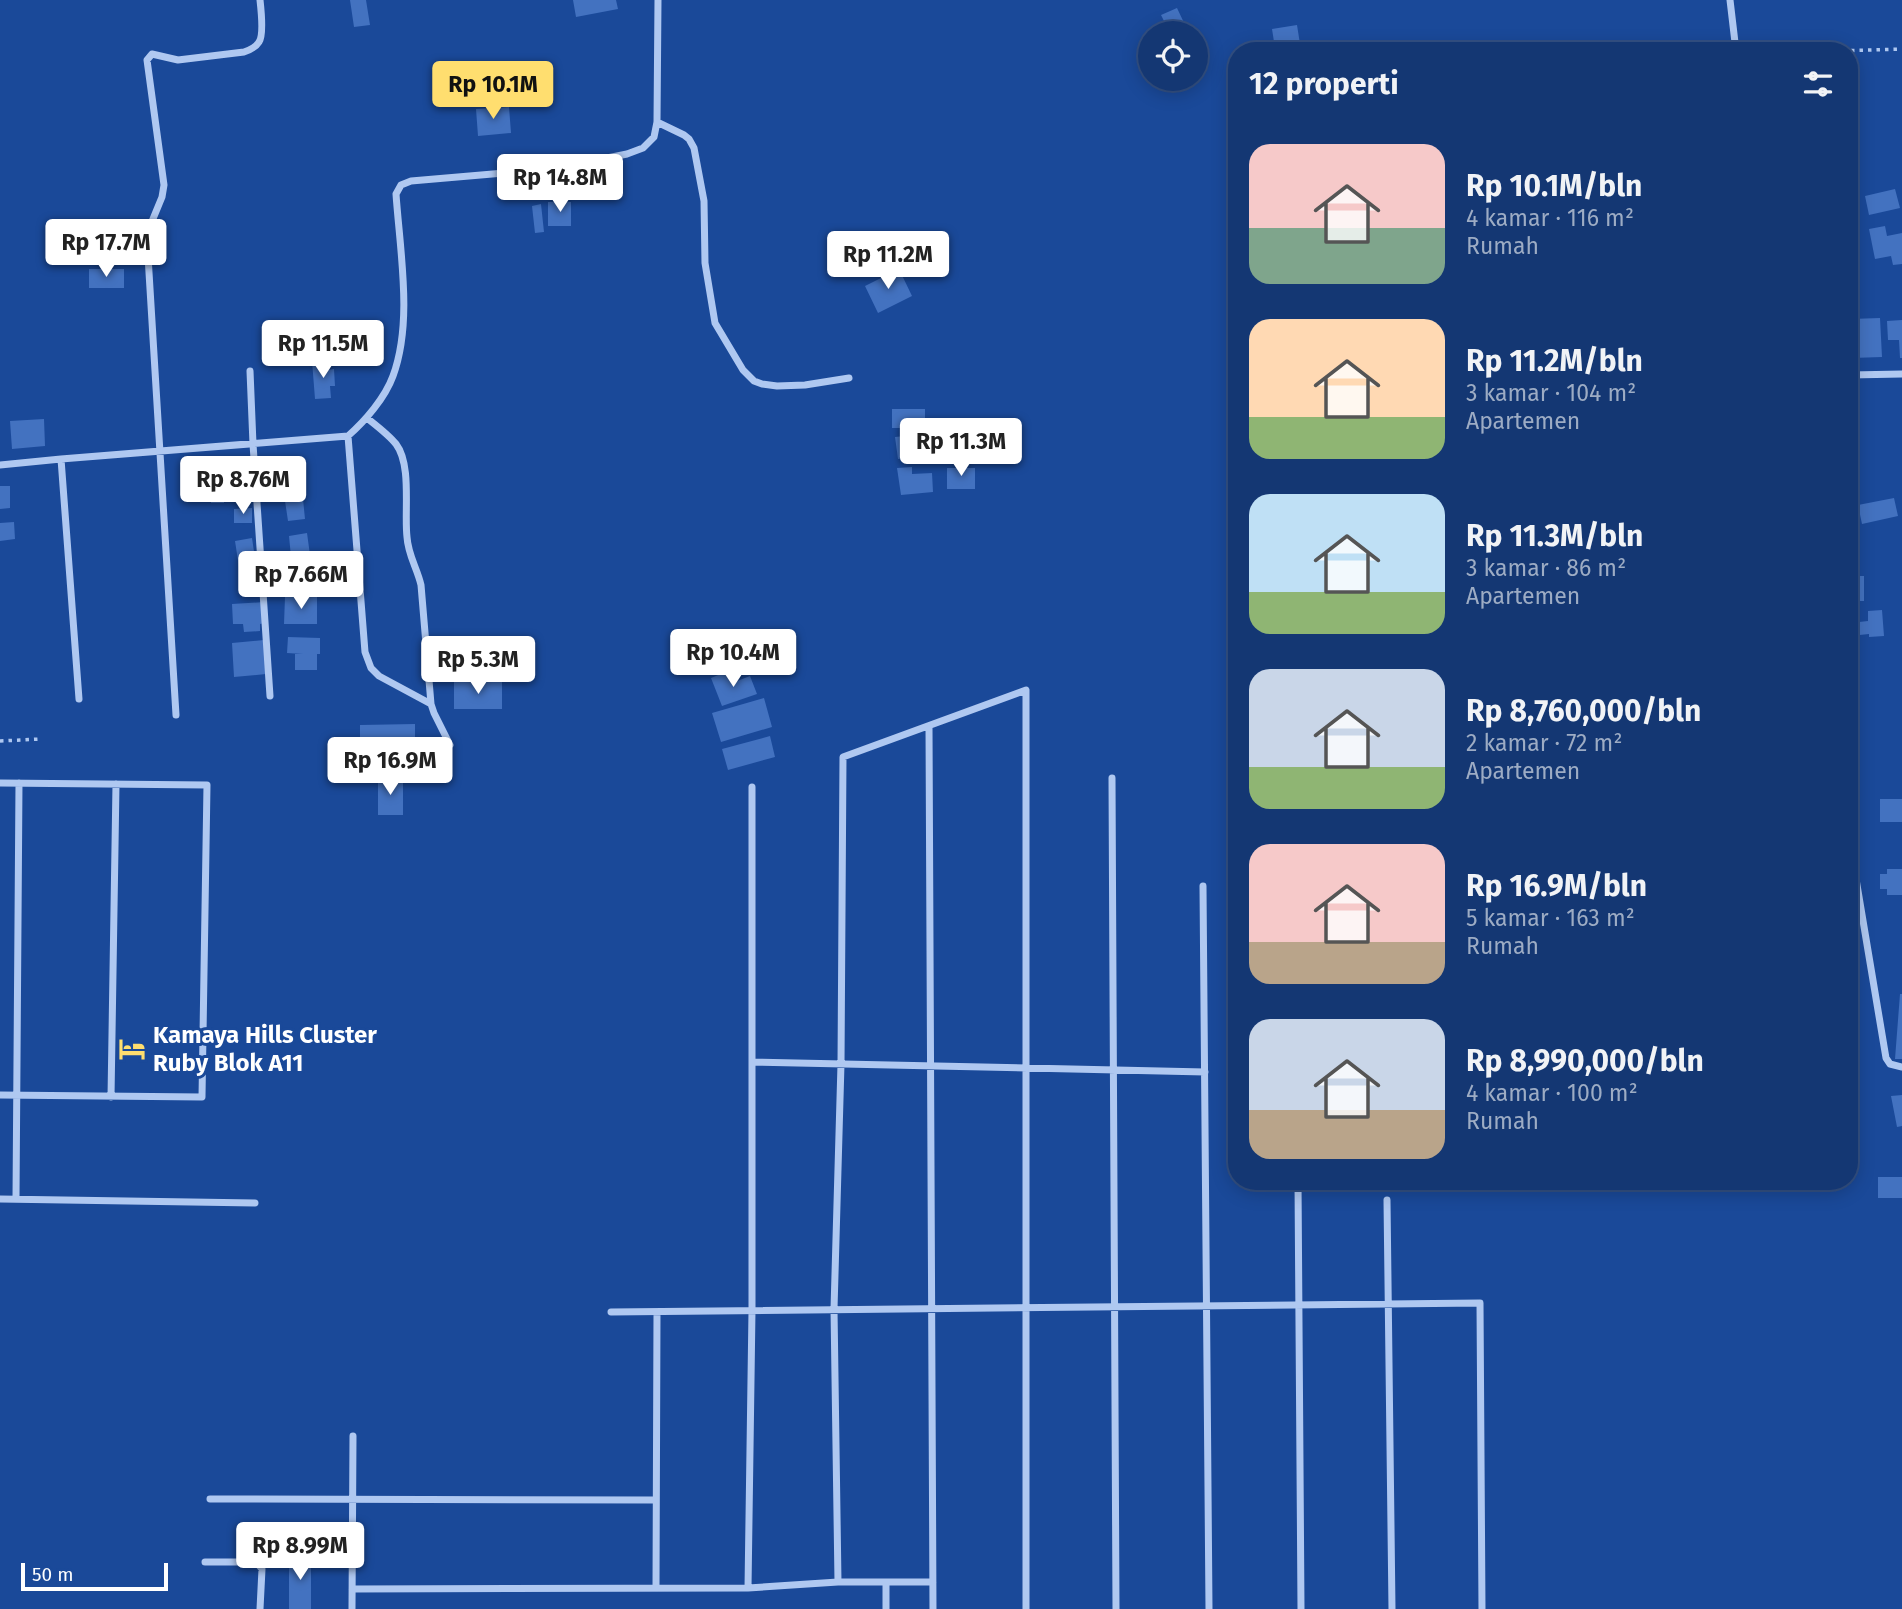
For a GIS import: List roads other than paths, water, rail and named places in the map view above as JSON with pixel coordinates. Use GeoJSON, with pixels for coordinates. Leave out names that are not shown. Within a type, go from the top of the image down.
{"type":"FeatureCollection","features":[{"type":"Feature","properties":{"kind":"street"},"geometry":{"type":"LineString","coordinates":[[176,715],[148,256],[148,231],[164,185],[146,60],[152,54],[178,60],[252,49],[261,39],[260,0]]}},
{"type":"Feature","properties":{"kind":"street"},"geometry":{"type":"LineString","coordinates":[[0,465],[348,436],[367,418],[393,378],[403,335],[404,299],[396,194],[401,185],[411,181],[552,169],[627,154],[643,148],[654,137],[657,122],[658,0]]}},
{"type":"Feature","properties":{"kind":"street"},"geometry":{"type":"LineString","coordinates":[[1730,0],[1735,42]]}},
{"type":"Feature","properties":{"kind":"street"},"geometry":{"type":"LineString","coordinates":[[657,122],[684,135],[694,148],[704,201],[705,263],[715,323],[743,370],[754,381],[777,386],[849,378]]}},
{"type":"Feature","properties":{"kind":"street"},"geometry":{"type":"LineString","coordinates":[[250,371],[270,696]]}},
{"type":"Feature","properties":{"kind":"street"},"geometry":{"type":"LineString","coordinates":[[1858,375],[1902,374]]}},
{"type":"Feature","properties":{"kind":"street"},"geometry":{"type":"LineString","coordinates":[[367,418],[396,444],[401,453],[405,471],[409,553],[421,585],[431,704],[450,745]]}},
{"type":"Feature","properties":{"kind":"street"},"geometry":{"type":"LineString","coordinates":[[348,436],[365,652],[374,672],[431,704]]}},
{"type":"Feature","properties":{"kind":"street"},"geometry":{"type":"LineString","coordinates":[[61,459],[79,699]]}},
{"type":"Feature","properties":{"kind":"street"},"geometry":{"type":"LineString","coordinates":[[838,1582],[834,1309],[841,1064],[843,757],[1026,690],[1026,1609]]}},
{"type":"Feature","properties":{"kind":"street"},"geometry":{"type":"LineString","coordinates":[[929,726],[933,1609]]}},
{"type":"Feature","properties":{"kind":"street"},"geometry":{"type":"LineString","coordinates":[[1112,778],[1116,1609]]}},
{"type":"Feature","properties":{"kind":"street"},"geometry":{"type":"LineString","coordinates":[[0,783],[207,785],[202,1097],[0,1095]]}},
{"type":"Feature","properties":{"kind":"street"},"geometry":{"type":"LineString","coordinates":[[16,1199],[19,783]]}},
{"type":"Feature","properties":{"kind":"street"},"geometry":{"type":"LineString","coordinates":[[111,1097],[116,784]]}},
{"type":"Feature","properties":{"kind":"street"},"geometry":{"type":"LineString","coordinates":[[748,1588],[752,1310],[752,787]]}},
{"type":"Feature","properties":{"kind":"street"},"geometry":{"type":"LineString","coordinates":[[1203,886],[1209,1609]]}},
{"type":"Feature","properties":{"kind":"street"},"geometry":{"type":"LineString","coordinates":[[1858,890],[1885,1058],[1890,1064],[1902,1067]]}},
{"type":"Feature","properties":{"kind":"street"},"geometry":{"type":"LineString","coordinates":[[752,1062],[1205,1072]]}},
{"type":"Feature","properties":{"kind":"street"},"geometry":{"type":"LineString","coordinates":[[1297,1190],[1301,1609]]}},
{"type":"Feature","properties":{"kind":"street"},"geometry":{"type":"LineString","coordinates":[[0,1199],[255,1203]]}},
{"type":"Feature","properties":{"kind":"street"},"geometry":{"type":"LineString","coordinates":[[1387,1200],[1392,1609]]}},
{"type":"Feature","properties":{"kind":"street"},"geometry":{"type":"LineString","coordinates":[[611,1312],[1480,1303],[1482,1609]]}},
{"type":"Feature","properties":{"kind":"street"},"geometry":{"type":"LineString","coordinates":[[656,1588],[657,1312]]}},
{"type":"Feature","properties":{"kind":"street"},"geometry":{"type":"LineString","coordinates":[[352,1609],[353,1436]]}},
{"type":"Feature","properties":{"kind":"street"},"geometry":{"type":"LineString","coordinates":[[210,1499],[656,1500]]}},
{"type":"Feature","properties":{"kind":"street"},"geometry":{"type":"LineString","coordinates":[[205,1562],[257,1563],[261,1569],[260,1609]]}},
{"type":"Feature","properties":{"kind":"street"},"geometry":{"type":"LineString","coordinates":[[352,1589],[748,1588],[838,1582],[933,1582]]}},
{"type":"Feature","properties":{"kind":"street"},"geometry":{"type":"LineString","coordinates":[[886,1582],[886,1609]]}},
{"type":"Feature","properties":{"kind":"place","name":"Kamaya Hills Cluster Ruby Blok A11"},"geometry":{"type":"Point","coordinates":[132,1049]}}]}
